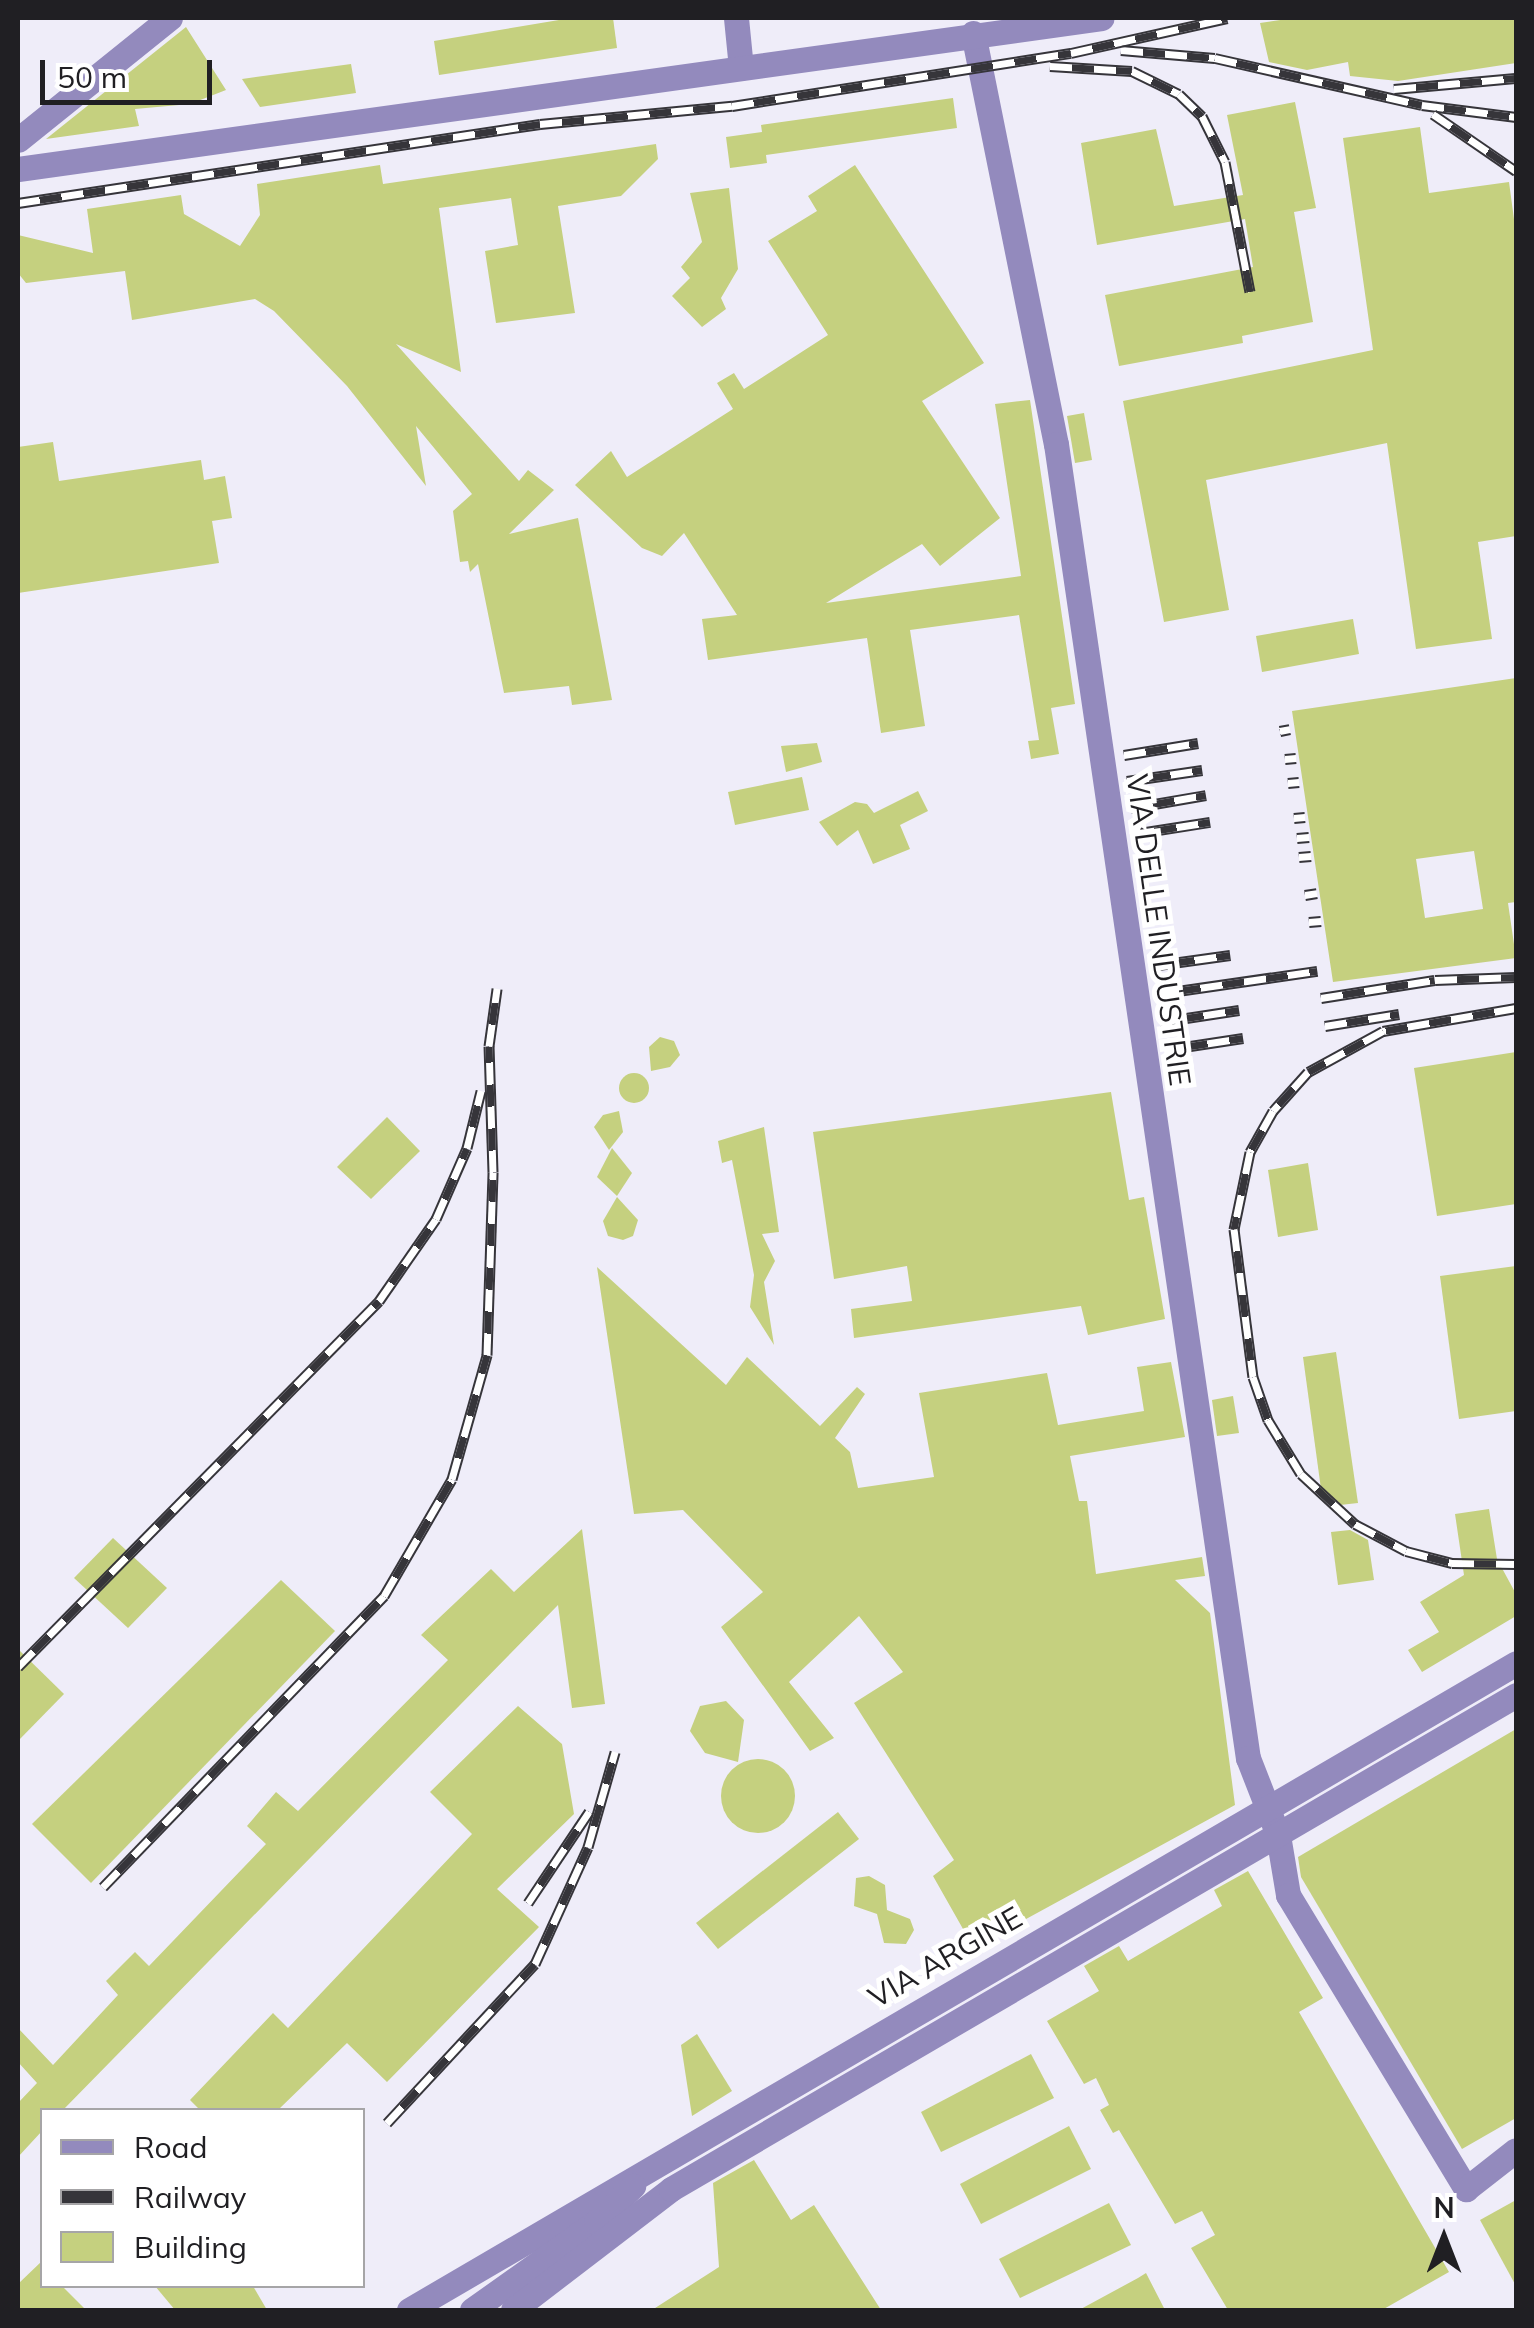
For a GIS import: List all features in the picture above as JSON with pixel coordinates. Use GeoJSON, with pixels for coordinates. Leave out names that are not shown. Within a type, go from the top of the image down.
{"type":"FeatureCollection","features":[{"type":"Feature","properties":{"kind":"street"},"geometry":{"type":"LineString","coordinates":[[18,140],[170,18]]}},
{"type":"Feature","properties":{"kind":"street"},"geometry":{"type":"LineString","coordinates":[[736,18],[741,68]]}},
{"type":"Feature","properties":{"kind":"street"},"geometry":{"type":"LineString","coordinates":[[18,169],[1102,18]]}},
{"type":"Feature","properties":{"kind":"street","name":"VIA DELLE INDUSTRIE"},"geometry":{"type":"LineString","coordinates":[[973,33],[1056,444],[1243,1736],[1278,1835],[1288,1894],[1466,2189],[1516,2150]]}},
{"type":"Feature","properties":{"kind":"street","name":"VIA ARGINE"},"geometry":{"type":"LineString","coordinates":[[409,2310],[661,2158],[1516,1663]]}},
{"type":"Feature","properties":{"kind":"street","name":"VIA ARGINE"},"geometry":{"type":"LineString","coordinates":[[513,2310],[671,2188],[1516,1695]]}},
{"type":"Feature","properties":{"kind":"street"},"geometry":{"type":"LineString","coordinates":[[472,2310],[596,2222],[661,2158]]}},
{"type":"Feature","properties":{"kind":"building"},"geometry":{"type":"Polygon","coordinates":[[[571,18],[613,18],[617,48],[439,75],[434,41],[571,18]]]}},
{"type":"Feature","properties":{"kind":"building"},"geometry":{"type":"Polygon","coordinates":[[[1294,18],[1516,18],[1516,63],[1398,81],[1350,76],[1348,62],[1307,70],[1269,62],[1260,23],[1294,18]]]}},
{"type":"Feature","properties":{"kind":"building"},"geometry":{"type":"Polygon","coordinates":[[[186,27],[226,90],[190,104],[135,109],[139,126],[46,139],[186,27]]]}},
{"type":"Feature","properties":{"kind":"building"},"geometry":{"type":"Polygon","coordinates":[[[351,64],[356,93],[260,107],[242,79],[351,64]]]}},
{"type":"Feature","properties":{"kind":"building"},"geometry":{"type":"Polygon","coordinates":[[[953,98],[957,128],[766,155],[767,163],[730,168],[726,137],[762,132],[761,125],[953,98]]]}},
{"type":"Feature","properties":{"kind":"building"},"geometry":{"type":"Polygon","coordinates":[[[1295,102],[1316,208],[1294,212],[1313,322],[1242,336],[1243,343],[1119,366],[1105,295],[1253,267],[1245,219],[1097,245],[1081,143],[1156,129],[1174,206],[1243,195],[1227,115],[1295,102]]]}},
{"type":"Feature","properties":{"kind":"building"},"geometry":{"type":"Polygon","coordinates":[[[1420,127],[1429,193],[1509,182],[1516,234],[1516,536],[1478,542],[1492,639],[1416,649],[1387,443],[1206,480],[1229,610],[1164,622],[1123,401],[1373,350],[1343,138],[1420,127]]]}},
{"type":"Feature","properties":{"kind":"building"},"geometry":{"type":"Polygon","coordinates":[[[656,144],[658,159],[621,196],[558,206],[575,313],[496,323],[485,251],[518,245],[511,198],[439,208],[461,372],[396,344],[519,481],[528,470],[554,490],[509,534],[578,518],[612,700],[572,705],[569,686],[504,693],[478,564],[470,572],[468,561],[460,562],[453,511],[472,494],[416,426],[426,486],[347,386],[274,311],[255,299],[132,320],[125,271],[26,283],[18,273],[18,235],[93,253],[87,209],[181,195],[184,214],[240,246],[260,215],[257,184],[380,165],[383,184],[656,144]]]}},
{"type":"Feature","properties":{"kind":"building"},"geometry":{"type":"Polygon","coordinates":[[[855,165],[984,363],[922,401],[1000,518],[940,566],[922,544],[826,603],[1021,576],[995,404],[1030,400],[1075,704],[1051,708],[1059,754],[1031,759],[1028,741],[1039,740],[1019,615],[910,630],[925,726],[881,733],[867,638],[708,660],[702,619],[737,615],[684,533],[662,556],[642,548],[575,485],[611,451],[627,477],[733,409],[717,383],[734,373],[744,389],[828,335],[768,241],[817,211],[808,196],[855,165]]]}},
{"type":"Feature","properties":{"kind":"building"},"geometry":{"type":"Polygon","coordinates":[[[729,188],[738,269],[721,298],[726,309],[702,327],[672,296],[690,278],[681,267],[702,242],[690,193],[729,188]]]}},
{"type":"Feature","properties":{"kind":"building"},"geometry":{"type":"Polygon","coordinates":[[[1084,413],[1092,460],[1075,463],[1067,416],[1084,413]]]}},
{"type":"Feature","properties":{"kind":"building"},"geometry":{"type":"Polygon","coordinates":[[[53,442],[59,481],[201,460],[204,480],[225,476],[232,518],[212,521],[219,563],[18,593],[18,447],[53,442]]]}},
{"type":"Feature","properties":{"kind":"building"},"geometry":{"type":"Polygon","coordinates":[[[1353,619],[1359,654],[1262,672],[1256,636],[1353,619]]]}},
{"type":"Feature","properties":{"kind":"building"},"geometry":{"type":"Polygon","coordinates":[[[1516,678],[1516,902],[1508,903],[1516,958],[1333,982],[1292,711],[1516,678]],[[1474,851],[1416,859],[1425,918],[1483,909],[1474,851]]]}},
{"type":"Feature","properties":{"kind":"building"},"geometry":{"type":"Polygon","coordinates":[[[817,743],[822,762],[786,772],[781,746],[817,743]]]}},
{"type":"Feature","properties":{"kind":"building"},"geometry":{"type":"Polygon","coordinates":[[[802,777],[809,810],[735,825],[728,792],[802,777]]]}},
{"type":"Feature","properties":{"kind":"building"},"geometry":{"type":"Polygon","coordinates":[[[918,791],[928,811],[900,825],[910,849],[873,864],[858,830],[837,846],[819,822],[855,802],[867,804],[874,813],[918,791]]]}},
{"type":"Feature","properties":{"kind":"building"},"geometry":{"type":"Polygon","coordinates":[[[660,1037],[674,1041],[680,1055],[670,1067],[651,1071],[649,1047],[660,1037]]]}},
{"type":"Feature","properties":{"kind":"building"},"geometry":{"type":"Polygon","coordinates":[[[1516,1052],[1516,1204],[1437,1216],[1414,1068],[1516,1052]]]}},
{"type":"Feature","properties":{"kind":"building"},"geometry":{"type":"Polygon","coordinates":[[[634,1073],[645,1077],[649,1088],[645,1099],[634,1103],[623,1099],[619,1088],[623,1077],[634,1073]]]}},
{"type":"Feature","properties":{"kind":"building"},"geometry":{"type":"Polygon","coordinates":[[[1111,1092],[1129,1200],[1144,1197],[1165,1319],[1088,1335],[1081,1306],[854,1338],[851,1309],[912,1301],[907,1266],[834,1279],[813,1132],[1111,1092]]]}},
{"type":"Feature","properties":{"kind":"building"},"geometry":{"type":"Polygon","coordinates":[[[619,1111],[623,1132],[609,1150],[594,1127],[603,1115],[619,1111]]]}},
{"type":"Feature","properties":{"kind":"building"},"geometry":{"type":"Polygon","coordinates":[[[387,1117],[420,1151],[371,1199],[337,1167],[387,1117]]]}},
{"type":"Feature","properties":{"kind":"building"},"geometry":{"type":"Polygon","coordinates":[[[764,1127],[779,1232],[762,1234],[775,1261],[764,1282],[774,1345],[750,1307],[754,1275],[732,1160],[722,1163],[718,1141],[764,1127]]]}},
{"type":"Feature","properties":{"kind":"building"},"geometry":{"type":"Polygon","coordinates":[[[612,1148],[632,1173],[617,1196],[597,1177],[612,1148]]]}},
{"type":"Feature","properties":{"kind":"building"},"geometry":{"type":"Polygon","coordinates":[[[1308,1163],[1318,1230],[1278,1237],[1268,1170],[1308,1163]]]}},
{"type":"Feature","properties":{"kind":"building"},"geometry":{"type":"Polygon","coordinates":[[[617,1197],[638,1220],[633,1236],[623,1240],[608,1236],[603,1221],[617,1197]]]}},
{"type":"Feature","properties":{"kind":"building"},"geometry":{"type":"Polygon","coordinates":[[[1516,1266],[1516,1411],[1459,1419],[1440,1276],[1516,1266]]]}},
{"type":"Feature","properties":{"kind":"building"},"geometry":{"type":"Polygon","coordinates":[[[597,1267],[726,1385],[747,1357],[820,1426],[857,1387],[865,1394],[835,1438],[850,1452],[858,1488],[934,1477],[919,1393],[1047,1373],[1058,1425],[1144,1411],[1137,1367],[1171,1362],[1185,1437],[1070,1456],[1079,1501],[1087,1501],[1096,1574],[1202,1557],[1205,1576],[1175,1580],[1210,1613],[1235,1805],[986,1941],[967,1936],[933,1876],[954,1860],[854,1703],[903,1672],[859,1616],[789,1682],[834,1738],[810,1751],[721,1627],[763,1592],[683,1510],[634,1514],[597,1267]]]}},
{"type":"Feature","properties":{"kind":"building"},"geometry":{"type":"Polygon","coordinates":[[[1336,1352],[1358,1503],[1340,1505],[1321,1489],[1303,1357],[1336,1352]]]}},
{"type":"Feature","properties":{"kind":"building"},"geometry":{"type":"Polygon","coordinates":[[[1233,1396],[1239,1433],[1217,1436],[1212,1400],[1233,1396]]]}},
{"type":"Feature","properties":{"kind":"building"},"geometry":{"type":"Polygon","coordinates":[[[1489,1509],[1497,1559],[1516,1594],[1516,1616],[1422,1672],[1408,1650],[1439,1632],[1420,1602],[1464,1575],[1455,1514],[1489,1509]]]}},
{"type":"Feature","properties":{"kind":"building"},"geometry":{"type":"Polygon","coordinates":[[[582,1529],[605,1704],[572,1708],[558,1605],[65,2108],[40,2108],[40,2133],[18,2157],[18,2103],[37,2083],[18,2062],[18,2028],[53,2065],[118,1995],[106,1981],[135,1952],[149,1966],[266,1844],[247,1826],[276,1792],[298,1811],[448,1660],[421,1635],[491,1569],[514,1592],[582,1529]]]}},
{"type":"Feature","properties":{"kind":"building"},"geometry":{"type":"Polygon","coordinates":[[[1350,1530],[1368,1540],[1374,1580],[1338,1585],[1331,1532],[1350,1530]]]}},
{"type":"Feature","properties":{"kind":"building"},"geometry":{"type":"Polygon","coordinates":[[[113,1538],[167,1588],[128,1628],[74,1578],[113,1538]]]}},
{"type":"Feature","properties":{"kind":"building"},"geometry":{"type":"Polygon","coordinates":[[[281,1580],[335,1631],[91,1883],[32,1824],[281,1580]]]}},
{"type":"Feature","properties":{"kind":"building"},"geometry":{"type":"Polygon","coordinates":[[[18,1649],[64,1694],[18,1741],[18,1649]]]}},
{"type":"Feature","properties":{"kind":"building"},"geometry":{"type":"Polygon","coordinates":[[[726,1701],[744,1720],[738,1762],[705,1753],[690,1731],[700,1706],[726,1701]]]}},
{"type":"Feature","properties":{"kind":"building"},"geometry":{"type":"Polygon","coordinates":[[[518,1706],[562,1744],[574,1814],[497,1889],[539,1927],[387,2082],[347,2043],[280,2108],[198,2108],[190,2100],[273,2013],[288,2028],[472,1834],[430,1792],[518,1706]]]}},
{"type":"Feature","properties":{"kind":"building"},"geometry":{"type":"Polygon","coordinates":[[[1516,1729],[1516,2118],[1462,2149],[1301,1877],[1298,1857],[1516,1729]]]}},
{"type":"Feature","properties":{"kind":"building"},"geometry":{"type":"Polygon","coordinates":[[[758,1759],[784,1770],[795,1796],[784,1822],[758,1833],[732,1822],[721,1796],[732,1770],[758,1759]]]}},
{"type":"Feature","properties":{"kind":"building"},"geometry":{"type":"Polygon","coordinates":[[[838,1812],[859,1839],[718,1949],[696,1923],[838,1812]]]}},
{"type":"Feature","properties":{"kind":"building"},"geometry":{"type":"Polygon","coordinates":[[[1248,1871],[1323,1998],[1299,2012],[1449,2272],[1382,2310],[1228,2310],[1191,2248],[1215,2235],[1202,2211],[1175,2224],[1119,2130],[1113,2133],[1100,2110],[1109,2105],[1096,2078],[1084,2084],[1047,2021],[1099,1991],[1084,1966],[1119,1946],[1128,1961],[1222,1906],[1214,1890],[1248,1871]]]}},
{"type":"Feature","properties":{"kind":"building"},"geometry":{"type":"Polygon","coordinates":[[[869,1876],[885,1885],[887,1910],[910,1919],[914,1930],[906,1944],[884,1943],[877,1914],[854,1906],[856,1878],[869,1876]]]}},
{"type":"Feature","properties":{"kind":"building"},"geometry":{"type":"Polygon","coordinates":[[[697,2034],[732,2091],[692,2116],[681,2045],[697,2034]]]}},
{"type":"Feature","properties":{"kind":"building"},"geometry":{"type":"Polygon","coordinates":[[[1031,2054],[1054,2098],[941,2152],[921,2112],[1031,2054]]]}},
{"type":"Feature","properties":{"kind":"building"},"geometry":{"type":"Polygon","coordinates":[[[1069,2126],[1091,2169],[981,2224],[960,2184],[1069,2126]]]}},
{"type":"Feature","properties":{"kind":"building"},"geometry":{"type":"Polygon","coordinates":[[[754,2160],[791,2220],[814,2205],[881,2310],[652,2310],[719,2267],[713,2183],[754,2160]]]}},
{"type":"Feature","properties":{"kind":"building"},"geometry":{"type":"Polygon","coordinates":[[[1516,2200],[1516,2286],[1480,2220],[1516,2200]]]}},
{"type":"Feature","properties":{"kind":"building"},"geometry":{"type":"Polygon","coordinates":[[[1109,2203],[1131,2245],[1020,2298],[999,2259],[1109,2203]]]}},
{"type":"Feature","properties":{"kind":"building"},"geometry":{"type":"Polygon","coordinates":[[[40,2263],[40,2288],[64,2288],[86,2310],[18,2310],[18,2284],[40,2263]]]}},
{"type":"Feature","properties":{"kind":"building"},"geometry":{"type":"Polygon","coordinates":[[[1146,2273],[1165,2310],[1079,2310],[1138,2278],[1146,2273]]]}},
{"type":"Feature","properties":{"kind":"building"},"geometry":{"type":"Polygon","coordinates":[[[157,2288],[254,2288],[267,2310],[175,2310],[157,2288]]]}},
{"type":"Feature","properties":{"kind":"railway"},"geometry":{"type":"LineString","coordinates":[[18,203],[540,124],[732,106],[1071,53],[1227,18]]}},
{"type":"Feature","properties":{"kind":"railway"},"geometry":{"type":"LineString","coordinates":[[1121,50],[1215,58],[1422,105],[1516,117]]}},
{"type":"Feature","properties":{"kind":"railway"},"geometry":{"type":"LineString","coordinates":[[1050,66],[1132,71],[1179,94],[1202,116],[1225,162],[1250,292]]}},
{"type":"Feature","properties":{"kind":"railway"},"geometry":{"type":"LineString","coordinates":[[1394,89],[1516,78]]}},
{"type":"Feature","properties":{"kind":"railway"},"geometry":{"type":"LineString","coordinates":[[1433,114],[1516,171]]}},
{"type":"Feature","properties":{"kind":"railway"},"geometry":{"type":"LineString","coordinates":[[1280,731],[1290,729]]}},
{"type":"Feature","properties":{"kind":"railway"},"geometry":{"type":"LineString","coordinates":[[1124,755],[1198,743]]}},
{"type":"Feature","properties":{"kind":"railway"},"geometry":{"type":"LineString","coordinates":[[1285,759],[1296,758]]}},
{"type":"Feature","properties":{"kind":"railway"},"geometry":{"type":"LineString","coordinates":[[1127,781],[1202,770]]}},
{"type":"Feature","properties":{"kind":"railway"},"geometry":{"type":"LineString","coordinates":[[1288,783],[1299,782]]}},
{"type":"Feature","properties":{"kind":"railway"},"geometry":{"type":"LineString","coordinates":[[1131,808],[1206,795]]}},
{"type":"Feature","properties":{"kind":"railway"},"geometry":{"type":"LineString","coordinates":[[1294,818],[1305,817]]}},
{"type":"Feature","properties":{"kind":"railway"},"geometry":{"type":"LineString","coordinates":[[1133,834],[1210,822]]}},
{"type":"Feature","properties":{"kind":"railway"},"geometry":{"type":"LineString","coordinates":[[1297,838],[1309,837]]}},
{"type":"Feature","properties":{"kind":"railway"},"geometry":{"type":"LineString","coordinates":[[1299,857],[1311,856]]}},
{"type":"Feature","properties":{"kind":"railway"},"geometry":{"type":"LineString","coordinates":[[1305,895],[1317,893]]}},
{"type":"Feature","properties":{"kind":"railway"},"geometry":{"type":"LineString","coordinates":[[1309,922],[1321,921]]}},
{"type":"Feature","properties":{"kind":"railway"},"geometry":{"type":"LineString","coordinates":[[1151,966],[1230,955]]}},
{"type":"Feature","properties":{"kind":"railway"},"geometry":{"type":"LineString","coordinates":[[1157,994],[1317,971]]}},
{"type":"Feature","properties":{"kind":"railway"},"geometry":{"type":"LineString","coordinates":[[1321,998],[1435,980],[1516,977]]}},
{"type":"Feature","properties":{"kind":"railway"},"geometry":{"type":"LineString","coordinates":[[103,1887],[384,1596],[452,1479],[487,1355],[493,1172],[489,1046],[497,989]]}},
{"type":"Feature","properties":{"kind":"railway"},"geometry":{"type":"LineString","coordinates":[[1516,1008],[1383,1031],[1308,1072],[1273,1111],[1250,1152],[1234,1229],[1253,1377],[1268,1420],[1301,1474],[1355,1524],[1406,1551],[1452,1563],[1516,1564]]}},
{"type":"Feature","properties":{"kind":"railway"},"geometry":{"type":"LineString","coordinates":[[1160,1022],[1239,1010]]}},
{"type":"Feature","properties":{"kind":"railway"},"geometry":{"type":"LineString","coordinates":[[1325,1026],[1399,1014]]}},
{"type":"Feature","properties":{"kind":"railway"},"geometry":{"type":"LineString","coordinates":[[1164,1050],[1243,1038]]}},
{"type":"Feature","properties":{"kind":"railway"},"geometry":{"type":"LineString","coordinates":[[18,1667],[379,1301],[436,1219],[467,1148],[481,1091]]}},
{"type":"Feature","properties":{"kind":"railway"},"geometry":{"type":"LineString","coordinates":[[387,2123],[535,1964],[588,1847],[615,1752]]}},
{"type":"Feature","properties":{"kind":"railway"},"geometry":{"type":"LineString","coordinates":[[528,1903],[589,1812]]}}]}
